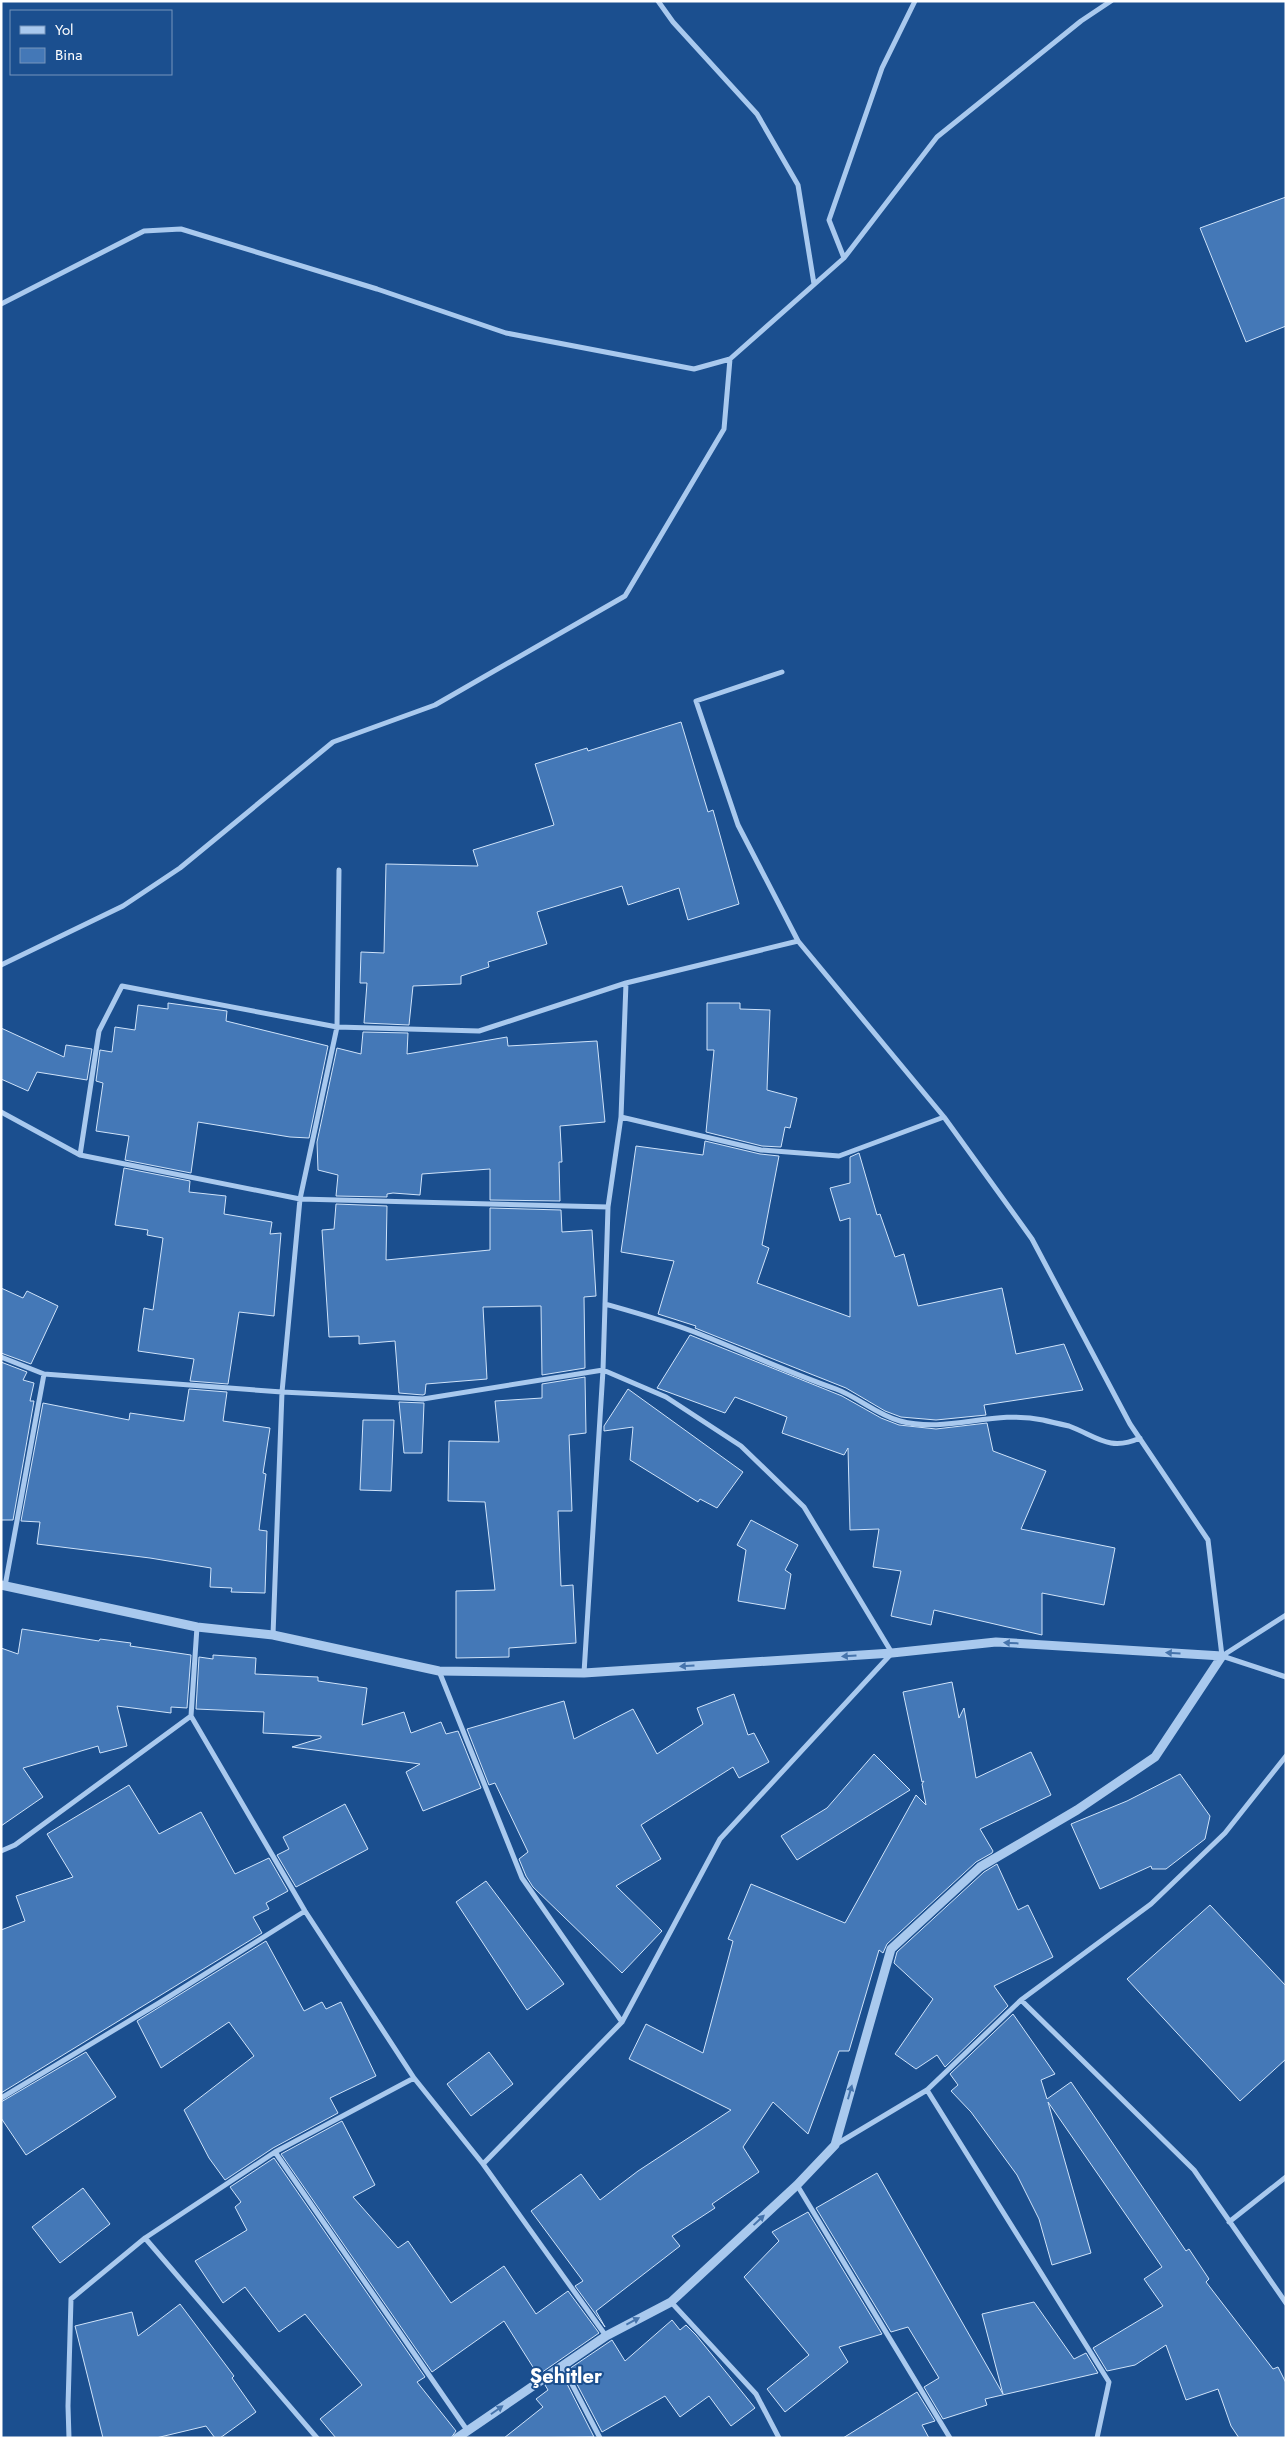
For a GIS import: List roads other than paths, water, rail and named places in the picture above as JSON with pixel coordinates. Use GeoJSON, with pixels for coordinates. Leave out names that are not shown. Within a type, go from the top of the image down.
{"type":"FeatureCollection","features":[{"type":"Feature","properties":{"kind":"street"},"geometry":{"type":"LineString","coordinates":[[658,1],[673,22],[757,114],[798,184],[814,284]]}},
{"type":"Feature","properties":{"kind":"street"},"geometry":{"type":"LineString","coordinates":[[844,258],[829,220],[882,68],[915,1]]}},
{"type":"Feature","properties":{"kind":"street"},"geometry":{"type":"LineString","coordinates":[[1,304],[144,231],[181,229],[377,289],[506,333],[694,369],[730,359],[844,258],[937,137],[1082,21],[1111,1]]}},
{"type":"Feature","properties":{"kind":"street"},"geometry":{"type":"LineString","coordinates":[[1,965],[123,906],[180,868],[333,742],[435,704],[626,596],[724,428],[730,359]]}},
{"type":"Feature","properties":{"kind":"street"},"geometry":{"type":"LineString","coordinates":[[782,672],[696,701],[738,825],[798,941],[944,1117],[1032,1239],[1130,1424],[1208,1540],[1222,1656]]}},
{"type":"Feature","properties":{"kind":"street"},"geometry":{"type":"LineString","coordinates":[[272,1635],[282,1392],[300,1199],[337,1027],[340,870]]}},
{"type":"Feature","properties":{"kind":"street"},"geometry":{"type":"LineString","coordinates":[[80,1155],[99,1031],[122,986],[337,1027],[479,1031],[626,983],[798,941]]}},
{"type":"Feature","properties":{"kind":"street"},"geometry":{"type":"LineString","coordinates":[[584,1673],[603,1370],[608,1207],[621,1118],[626,983]]}},
{"type":"Feature","properties":{"kind":"street"},"geometry":{"type":"LineString","coordinates":[[1,1112],[80,1155],[300,1199],[608,1207]]}},
{"type":"Feature","properties":{"kind":"street"},"geometry":{"type":"LineString","coordinates":[[621,1118],[761,1150],[839,1156],[944,1117]]}},
{"type":"Feature","properties":{"kind":"street"},"geometry":{"type":"LineString","coordinates":[[605,1304],[700,1334],[788,1372],[854,1397],[888,1417],[900,1421],[946,1426],[979,1418],[1013,1416],[1041,1419],[1069,1426],[1113,1444],[1131,1442],[1140,1438]]}},
{"type":"Feature","properties":{"kind":"street"},"geometry":{"type":"LineString","coordinates":[[1,1357],[44,1374],[282,1392],[423,1398],[603,1370],[666,1397],[741,1446],[804,1507],[892,1653]]}},
{"type":"Feature","properties":{"kind":"street"},"geometry":{"type":"LineString","coordinates":[[44,1374],[3,1586],[197,1627],[272,1635],[439,1671],[584,1673],[892,1653],[996,1642],[1222,1656],[1286,1677]]}},
{"type":"Feature","properties":{"kind":"street"},"geometry":{"type":"LineString","coordinates":[[835,2145],[891,1949],[980,1866],[1077,1810],[1154,1757],[1222,1656],[1286,1615]]}},
{"type":"Feature","properties":{"kind":"street"},"geometry":{"type":"LineString","coordinates":[[197,1627],[191,1716],[305,1911],[414,2078],[483,2164],[606,2336]]}},
{"type":"Feature","properties":{"kind":"street"},"geometry":{"type":"LineString","coordinates":[[483,2164],[622,2022],[720,1839],[892,1653]]}},
{"type":"Feature","properties":{"kind":"street"},"geometry":{"type":"LineString","coordinates":[[439,1671],[522,1878],[622,2022]]}},
{"type":"Feature","properties":{"kind":"street"},"geometry":{"type":"LineString","coordinates":[[1,1850],[15,1845],[191,1716]]}},
{"type":"Feature","properties":{"kind":"street"},"geometry":{"type":"LineString","coordinates":[[457,2438],[562,2364],[606,2336],[671,2302],[797,2185],[835,2145],[927,2090],[1021,2000],[1151,1904],[1225,1833],[1286,1756]]}},
{"type":"Feature","properties":{"kind":"street"},"geometry":{"type":"LineString","coordinates":[[1,2098],[160,2003],[305,1911]]}},
{"type":"Feature","properties":{"kind":"street"},"geometry":{"type":"LineString","coordinates":[[1021,2000],[1194,2170],[1286,2304]]}},
{"type":"Feature","properties":{"kind":"street"},"geometry":{"type":"LineString","coordinates":[[69,2438],[71,2298],[145,2238],[276,2152],[414,2078]]}},
{"type":"Feature","properties":{"kind":"street"},"geometry":{"type":"LineString","coordinates":[[927,2090],[1109,2382],[1097,2438]]}},
{"type":"Feature","properties":{"kind":"street"},"geometry":{"type":"LineString","coordinates":[[276,2152],[467,2430]]}},
{"type":"Feature","properties":{"kind":"street"},"geometry":{"type":"LineString","coordinates":[[1230,2222],[1286,2177]]}},
{"type":"Feature","properties":{"kind":"street"},"geometry":{"type":"LineString","coordinates":[[797,2185],[950,2438]]}},
{"type":"Feature","properties":{"kind":"street"},"geometry":{"type":"LineString","coordinates":[[145,2238],[317,2438]]}},
{"type":"Feature","properties":{"kind":"street"},"geometry":{"type":"LineString","coordinates":[[671,2302],[756,2394],[779,2438]]}},
{"type":"Feature","properties":{"kind":"street"},"geometry":{"type":"LineString","coordinates":[[562,2364],[600,2438]]}},
{"type":"Feature","properties":{"kind":"district","name":"Şehitler"},"geometry":{"type":"Point","coordinates":[566,2376]}}]}
